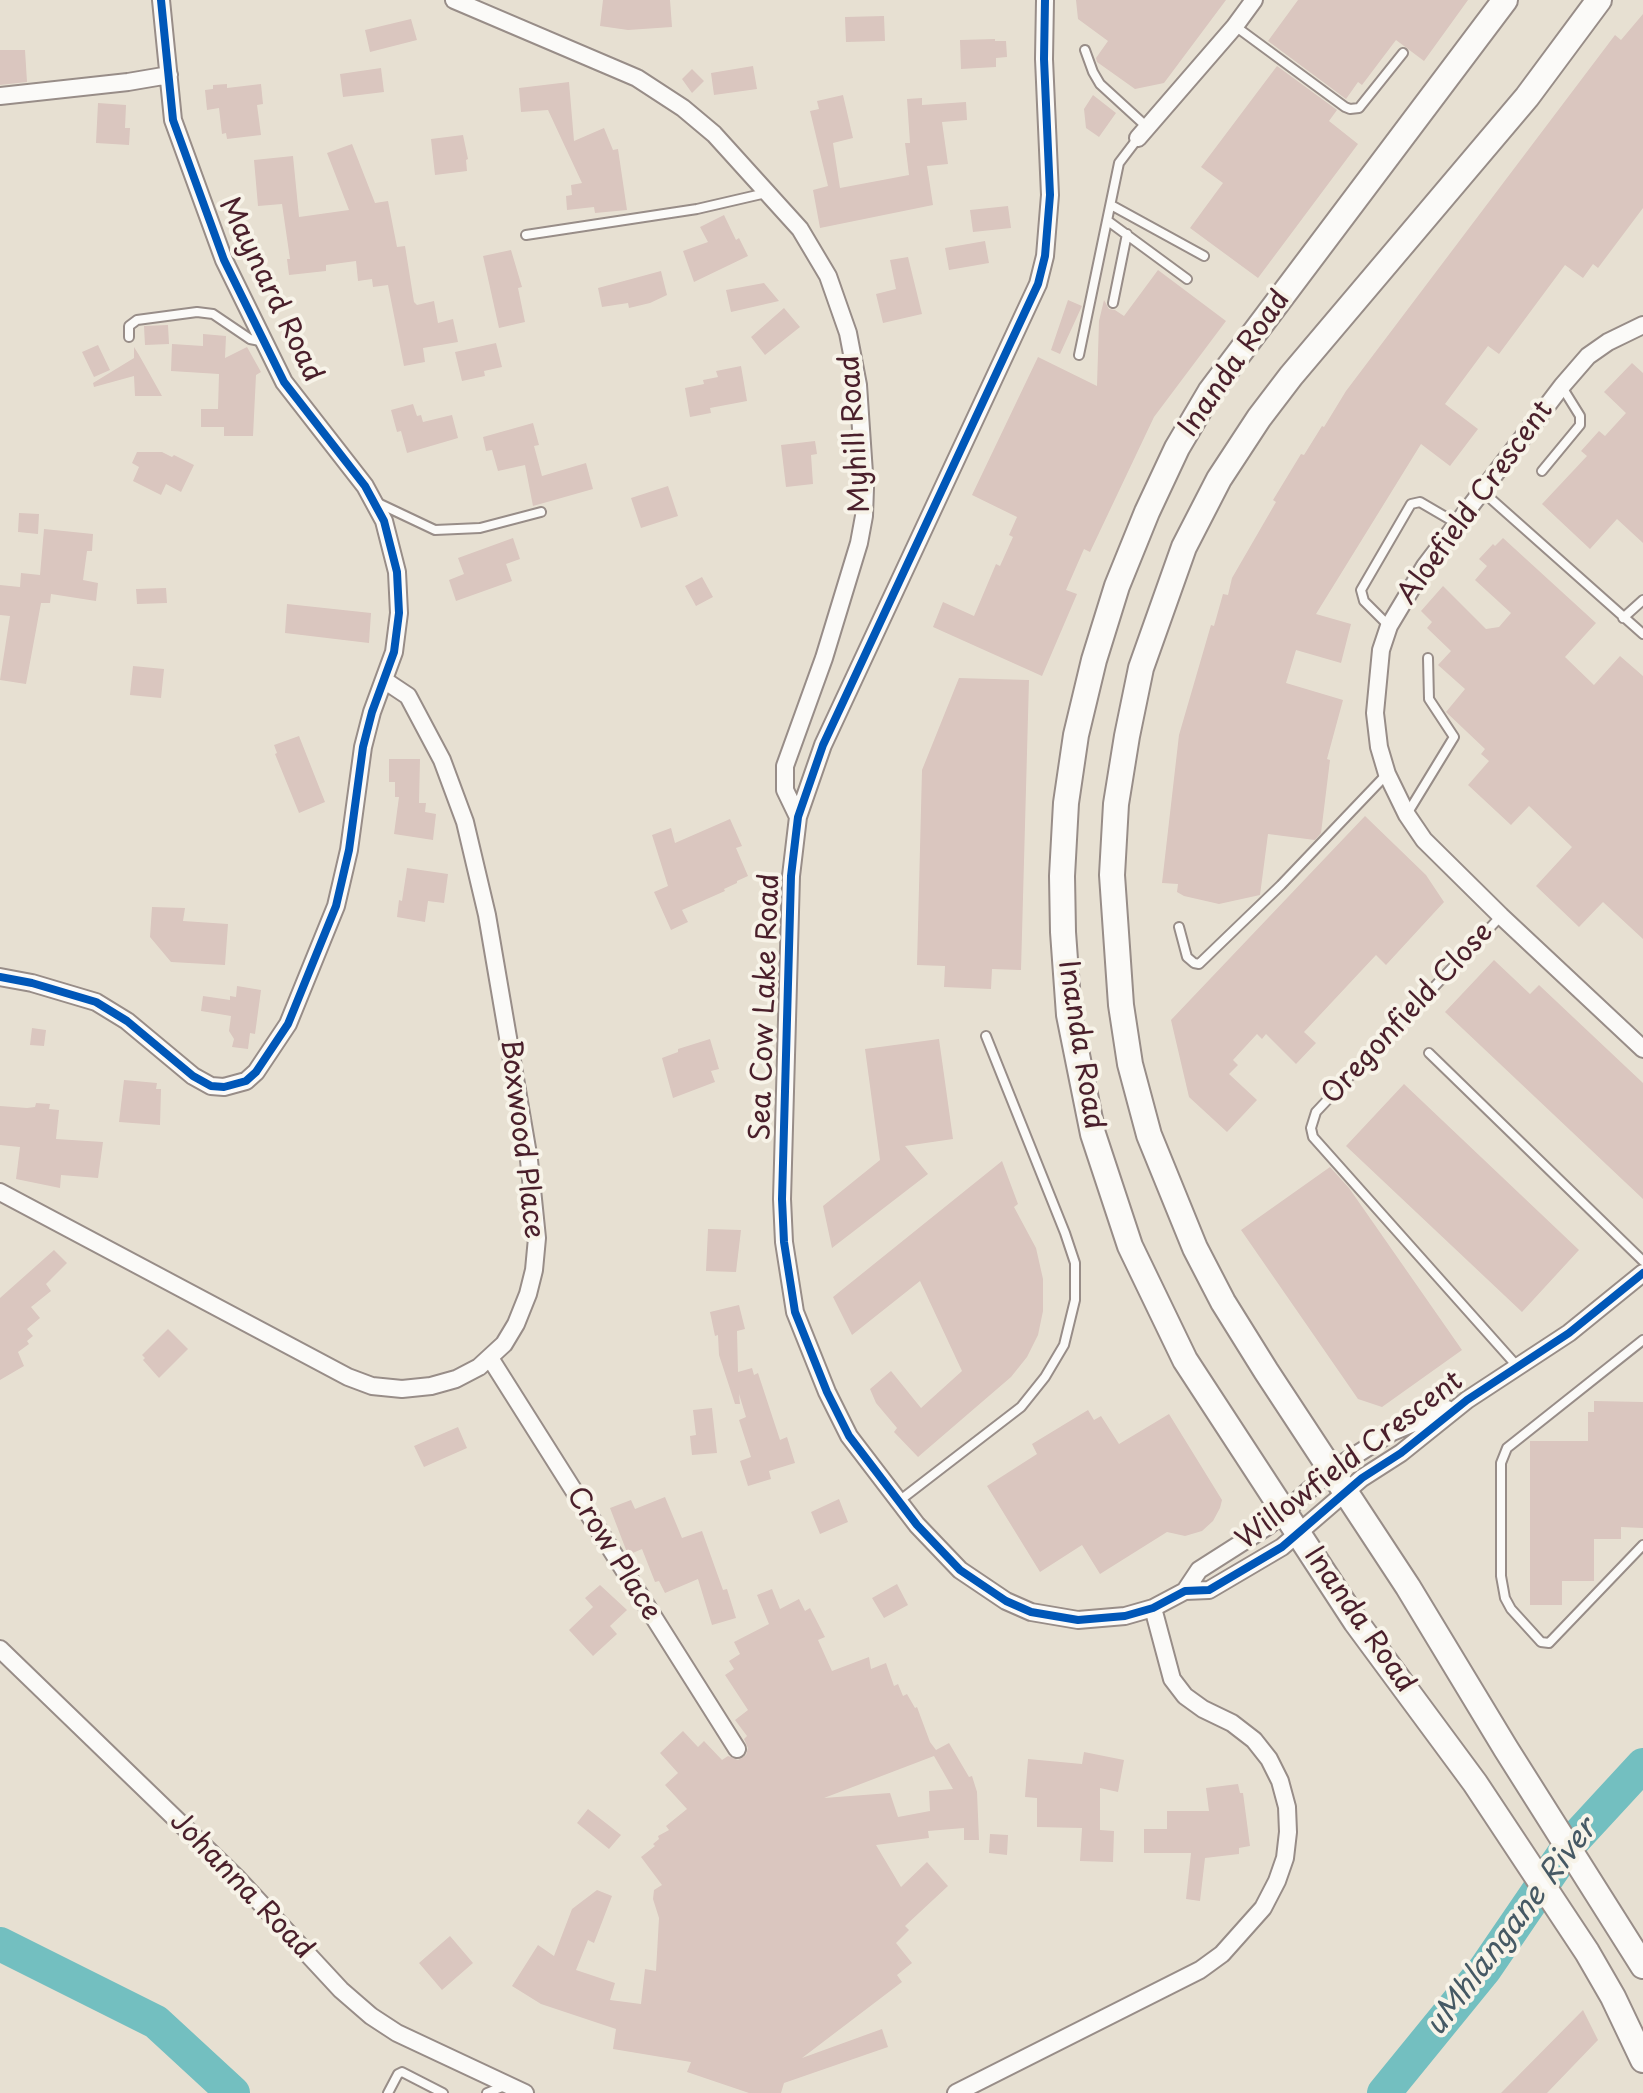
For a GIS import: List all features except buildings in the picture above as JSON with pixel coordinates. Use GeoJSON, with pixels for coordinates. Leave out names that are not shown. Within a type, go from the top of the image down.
{"type":"FeatureCollection","features":[{"type":"Feature","properties":{"kind":"main road","name":"Inanda Road"},"geometry":{"type":"LineString","coordinates":[[1505,0],[1210,392],[1177,448],[1117,586],[1094,660],[1072,762],[1062,876],[1063,932],[1069,1015],[1093,1134],[1130,1246],[1164,1318],[1192,1372],[1356,1622],[1475,1783],[1587,1952],[1643,2060]]}},
{"type":"Feature","properties":{"kind":"main road","name":"Inanda Road"},"geometry":{"type":"LineString","coordinates":[[1599,0],[1527,97],[1291,376],[1227,467],[1184,547],[1141,668],[1116,804],[1113,861],[1115,935],[1130,1064],[1149,1135],[1195,1248],[1223,1302],[1408,1587],[1643,1966]]}},
{"type":"Feature","properties":{"kind":"street","name":"Maynard Road"},"geometry":{"type":"LineString","coordinates":[[0,977],[96,1002],[127,1021],[193,1076],[211,1086],[224,1087],[246,1081],[256,1072],[288,1024],[336,906],[349,850],[363,747],[394,652],[399,613],[397,572],[384,521],[358,475],[284,382],[224,260],[173,120],[161,0]]}},
{"type":"Feature","properties":{"kind":"street","name":"Myhill Road"},"geometry":{"type":"LineString","coordinates":[[454,0],[637,78],[683,108],[714,134],[807,240],[838,299],[856,372],[865,488],[859,543],[824,658],[785,766],[785,790],[798,817]]}},
{"type":"Feature","properties":{"kind":"street","name":"Sea Cow Lake Road"},"geometry":{"type":"LineString","coordinates":[[1045,0],[1044,59],[1050,195],[1047,241],[1038,284],[823,745],[798,817],[791,876],[782,1199],[784,1242],[795,1312],[805,1342],[849,1436],[917,1525],[960,1570],[1006,1601],[1031,1612],[1078,1620],[1125,1616],[1153,1608]]}},
{"type":"Feature","properties":{"kind":"street"},"geometry":{"type":"LineString","coordinates":[[1143,133],[1254,0]]}},
{"type":"Feature","properties":{"kind":"street"},"geometry":{"type":"LineString","coordinates":[[0,96],[169,75]]}},
{"type":"Feature","properties":{"kind":"street","name":"Aloefield Crescent"},"geometry":{"type":"LineString","coordinates":[[1643,326],[1608,342],[1588,356],[1456,523],[1406,595],[1389,626],[1379,666],[1375,713],[1379,747],[1387,774],[1407,815],[1424,840],[1643,1049]]}},
{"type":"Feature","properties":{"kind":"street","name":"Boxwood Place"},"geometry":{"type":"LineString","coordinates":[[0,1192],[348,1377],[372,1386],[402,1389],[456,1379],[490,1358],[504,1344],[516,1324],[534,1270],[537,1238],[529,1160],[487,915],[465,822],[442,760],[408,696],[384,680]]}},
{"type":"Feature","properties":{"kind":"street","name":"Willowfield Crescent"},"geometry":{"type":"LineString","coordinates":[[1185,1591],[1199,1570],[1268,1526],[1290,1522],[1347,1493],[1362,1478],[1401,1453],[1467,1400],[1569,1333],[1643,1273]]}},
{"type":"Feature","properties":{"kind":"street","name":"Crow Place"},"geometry":{"type":"LineString","coordinates":[[490,1358],[737,1749]]}},
{"type":"Feature","properties":{"kind":"street","name":"Willowfield Crescent"},"geometry":{"type":"LineString","coordinates":[[1153,1608],[1185,1591],[1209,1590],[1282,1547],[1290,1522],[1332,1470],[1392,1432],[1467,1400]]}},
{"type":"Feature","properties":{"kind":"street"},"geometry":{"type":"LineString","coordinates":[[956,2093],[1200,1970],[1222,1954],[1263,1908],[1277,1881],[1285,1858],[1288,1832],[1287,1807],[1280,1781],[1269,1759],[1254,1740],[1232,1723],[1185,1696],[1172,1679],[1153,1608]]}},
{"type":"Feature","properties":{"kind":"street","name":"Johanna Road"},"geometry":{"type":"LineString","coordinates":[[0,1649],[238,1879],[341,1990],[371,2016],[397,2033],[508,2085]]}},
{"type":"Feature","properties":{"kind":"street"},"geometry":{"type":"LineString","coordinates":[[508,2085],[525,2093]]}},
{"type":"Feature","properties":{"kind":"lane"},"geometry":{"type":"LineString","coordinates":[[1235,26],[1345,107],[1354,109],[1359,108],[1403,53]]}},
{"type":"Feature","properties":{"kind":"lane"},"geometry":{"type":"LineString","coordinates":[[1079,355],[1119,163],[1143,133],[1100,84],[1085,50]]}},
{"type":"Feature","properties":{"kind":"lane"},"geometry":{"type":"LineString","coordinates":[[526,235],[697,209],[768,192]]}},
{"type":"Feature","properties":{"kind":"lane"},"geometry":{"type":"LineString","coordinates":[[1111,205],[1204,256]]}},
{"type":"Feature","properties":{"kind":"lane"},"geometry":{"type":"LineString","coordinates":[[1108,221],[1187,279]]}},
{"type":"Feature","properties":{"kind":"lane"},"geometry":{"type":"LineString","coordinates":[[1113,303],[1127,234]]}},
{"type":"Feature","properties":{"kind":"lane"},"geometry":{"type":"LineString","coordinates":[[129,337],[129,326],[137,320],[197,312],[213,314],[250,339],[265,342]]}},
{"type":"Feature","properties":{"kind":"lane"},"geometry":{"type":"LineString","coordinates":[[1542,471],[1581,423],[1562,386]]}},
{"type":"Feature","properties":{"kind":"lane"},"geometry":{"type":"LineString","coordinates":[[1482,490],[1643,634]]}},
{"type":"Feature","properties":{"kind":"lane"},"geometry":{"type":"LineString","coordinates":[[373,501],[435,530],[480,528],[541,512]]}},
{"type":"Feature","properties":{"kind":"lane"},"geometry":{"type":"LineString","coordinates":[[1389,626],[1364,601],[1361,590],[1411,504],[1420,502],[1456,523]]}},
{"type":"Feature","properties":{"kind":"lane"},"geometry":{"type":"LineString","coordinates":[[1623,618],[1643,600]]}},
{"type":"Feature","properties":{"kind":"lane"},"geometry":{"type":"LineString","coordinates":[[1407,815],[1454,737],[1429,699],[1428,658]]}},
{"type":"Feature","properties":{"kind":"lane"},"geometry":{"type":"LineString","coordinates":[[1179,927],[1187,957],[1199,964],[1281,885],[1387,774]]}},
{"type":"Feature","properties":{"kind":"lane","name":"Oregonfield Close"},"geometry":{"type":"LineString","coordinates":[[1501,916],[1316,1112],[1311,1124],[1313,1137],[1517,1366]]}},
{"type":"Feature","properties":{"kind":"lane"},"geometry":{"type":"LineString","coordinates":[[899,1501],[1021,1407],[1045,1377],[1064,1345],[1075,1300],[1075,1263],[1065,1233],[986,1036]]}},
{"type":"Feature","properties":{"kind":"lane"},"geometry":{"type":"LineString","coordinates":[[1429,1053],[1643,1261]]}},
{"type":"Feature","properties":{"kind":"lane"},"geometry":{"type":"LineString","coordinates":[[1643,1340],[1507,1448],[1501,1463],[1501,1576],[1505,1598],[1541,1642],[1549,1643],[1643,1545]]}},
{"type":"Feature","properties":{"kind":"lane"},"geometry":{"type":"LineString","coordinates":[[388,2093],[398,2074],[405,2072],[443,2093]]}},
{"type":"Feature","properties":{"kind":"lane"},"geometry":{"type":"LineString","coordinates":[[487,2093],[508,2085]]}},
{"type":"Feature","properties":{"kind":"waterway","name":"uMhlangane River"},"geometry":{"type":"LineString","coordinates":[[1384,2093],[1485,1969],[1571,1843],[1643,1765]]}},
{"type":"Feature","properties":{"kind":"waterway","name":"uMhlangane River"},"geometry":{"type":"LineString","coordinates":[[0,1944],[156,2022],[233,2093]]}},
{"type":"Feature","properties":{"kind":"cycle path"},"geometry":{"type":"LineString","coordinates":[[0,977],[96,1002],[127,1021],[193,1076],[211,1086],[224,1087],[246,1081],[256,1072],[288,1024],[336,906],[349,850],[363,747],[394,652],[399,613],[397,572],[384,521],[365,486],[284,382],[224,260],[173,120],[161,0]]}},
{"type":"Feature","properties":{"kind":"cycle path"},"geometry":{"type":"LineString","coordinates":[[1045,0],[1044,59],[1050,195],[1045,256],[1038,284],[823,745],[798,817],[791,876],[782,1199],[784,1242],[795,1312],[827,1392],[849,1436],[917,1525],[960,1570],[1006,1601],[1031,1612],[1078,1620],[1125,1616],[1153,1608],[1185,1591],[1209,1590],[1282,1547],[1362,1478],[1401,1453],[1467,1400],[1569,1333],[1643,1273]]}}]}
